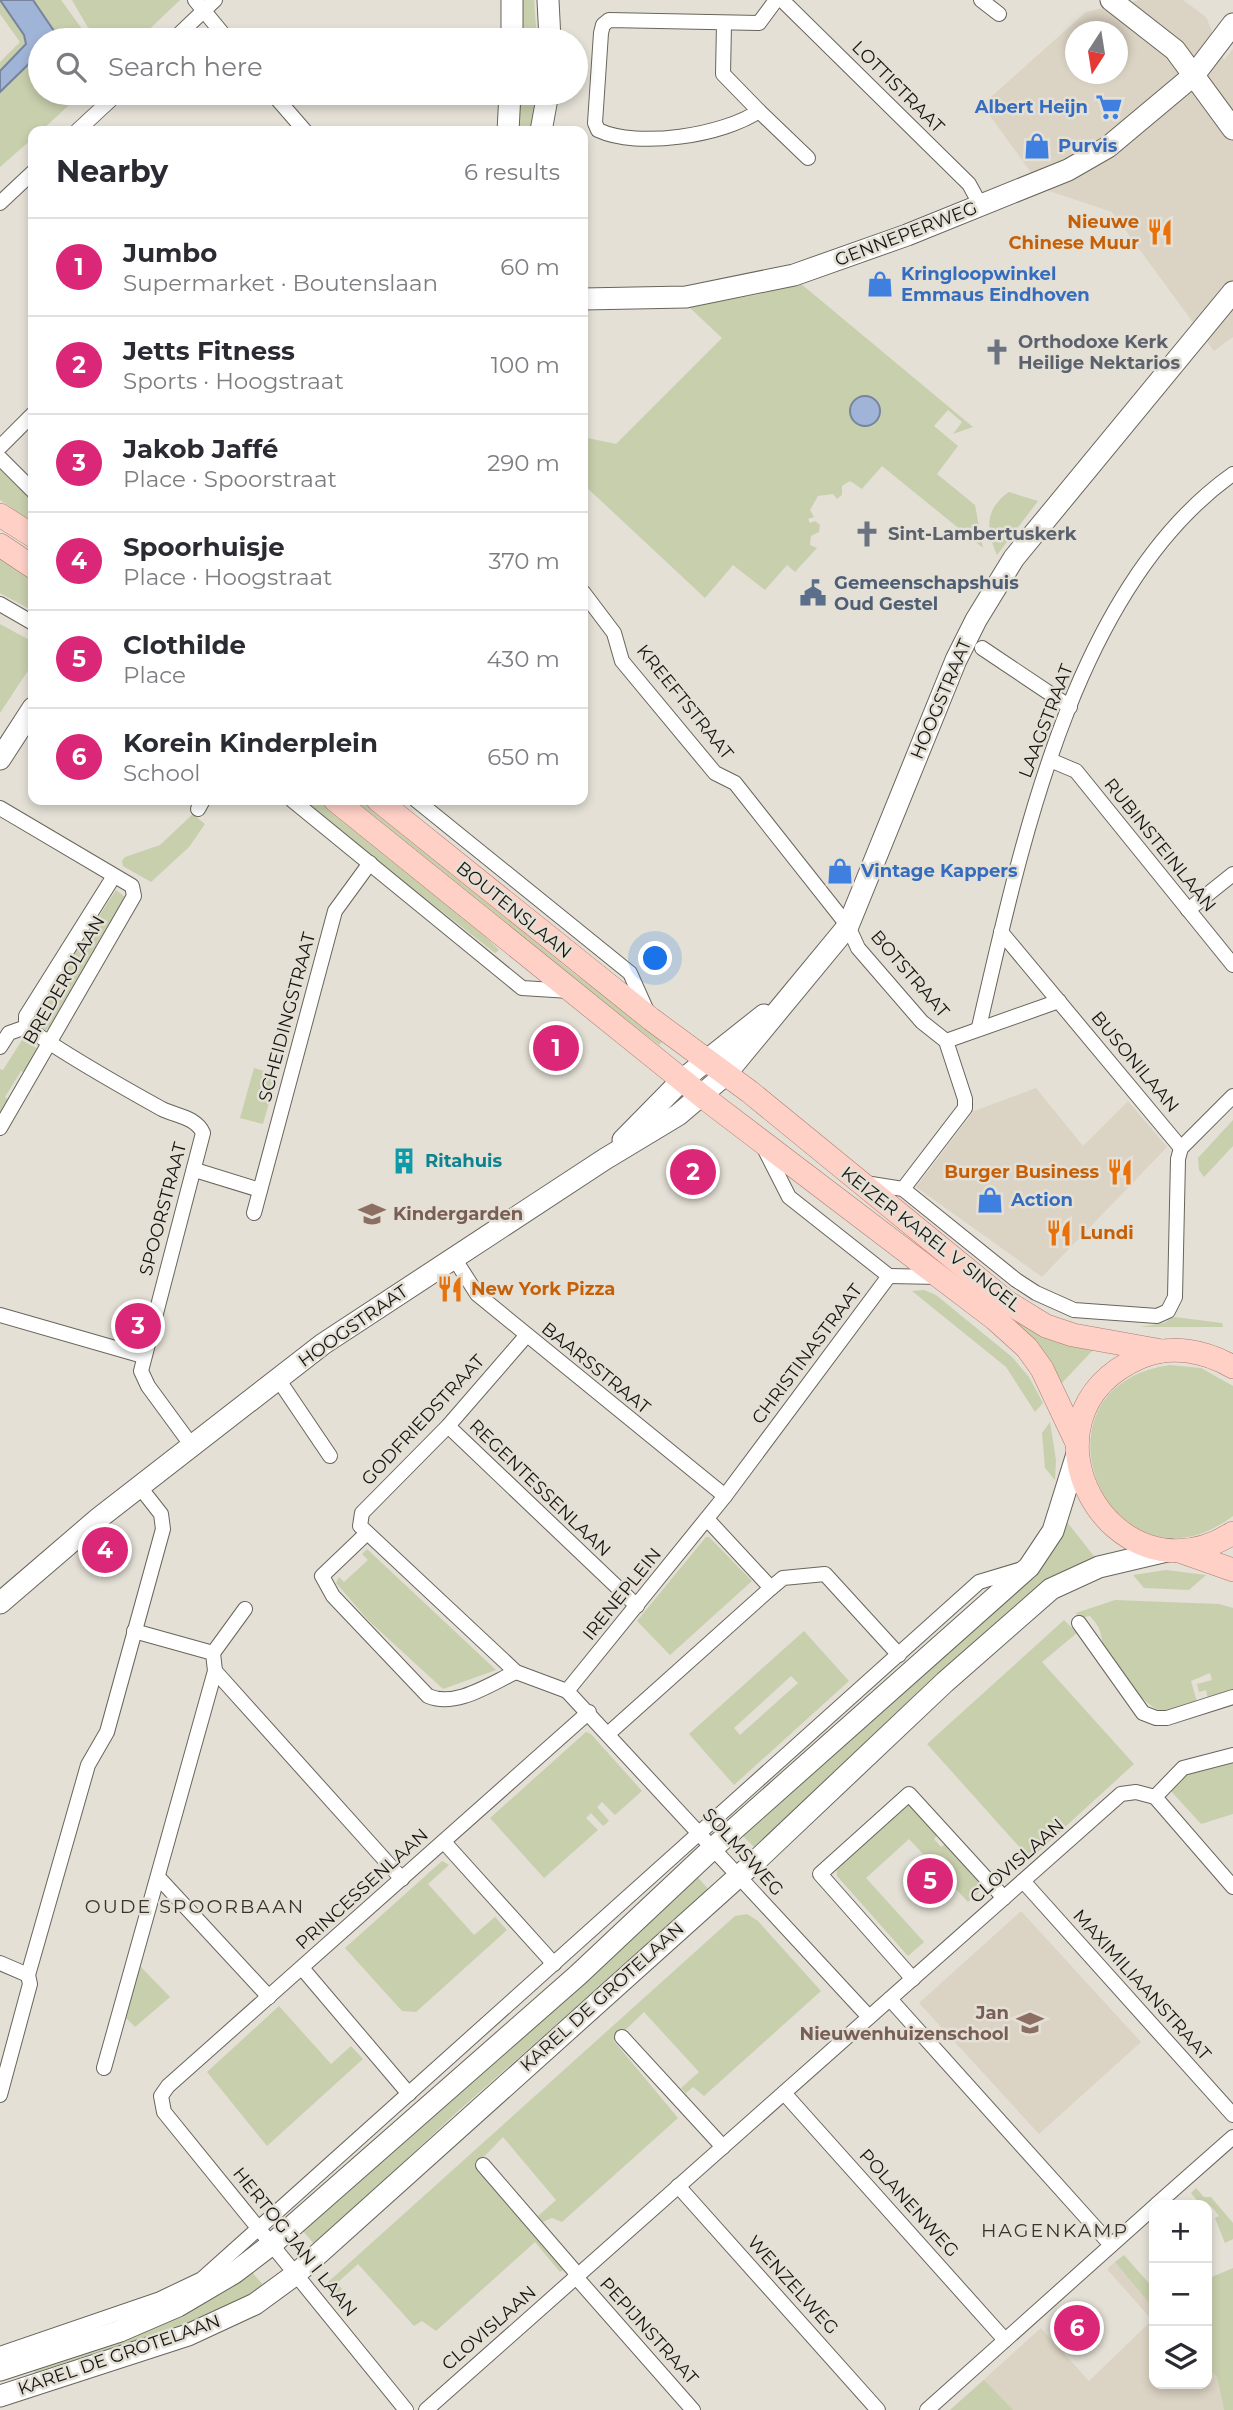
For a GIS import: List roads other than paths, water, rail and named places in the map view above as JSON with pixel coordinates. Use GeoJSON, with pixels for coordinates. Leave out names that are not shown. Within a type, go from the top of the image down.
{"type":"FeatureCollection","features":[{"type":"Feature","properties":{"kind":"main road"},"geometry":{"type":"LineString","coordinates":[[0,515],[28,533]]}},
{"type":"Feature","properties":{"kind":"main road"},"geometry":{"type":"LineString","coordinates":[[0,545],[28,564]]}},
{"type":"Feature","properties":{"kind":"main road","name":"BOUTENSLAAN"},"geometry":{"type":"LineString","coordinates":[[341,805],[682,1080]]}},
{"type":"Feature","properties":{"kind":"main road","name":"BOUTENSLAAN"},"geometry":{"type":"LineString","coordinates":[[384,805],[725,1075]]}},
{"type":"Feature","properties":{"kind":"main road","name":"KEIZER KAREL V SINGEL"},"geometry":{"type":"LineString","coordinates":[[725,1075],[1007,1302],[1046,1326],[1073,1335],[1168,1350]]}},
{"type":"Feature","properties":{"kind":"main road","name":"KEIZER KAREL V SINGEL"},"geometry":{"type":"LineString","coordinates":[[682,1080],[941,1277],[1027,1348],[1042,1370],[1077,1448]]}},
{"type":"Feature","properties":{"kind":"main road"},"geometry":{"type":"LineString","coordinates":[[1233,1348],[1168,1350],[1126,1364],[1105,1380],[1086,1408],[1077,1448],[1085,1489],[1110,1524],[1142,1543],[1175,1550],[1233,1570]]}},
{"type":"Feature","properties":{"kind":"main road"},"geometry":{"type":"LineString","coordinates":[[1168,1350],[1210,1356],[1233,1367]]}},
{"type":"Feature","properties":{"kind":"main road"},"geometry":{"type":"LineString","coordinates":[[1175,1550],[1211,1544],[1233,1532]]}},
{"type":"Feature","properties":{"kind":"street"},"geometry":{"type":"LineString","coordinates":[[182,28],[200,5],[215,0]]}},
{"type":"Feature","properties":{"kind":"street"},"geometry":{"type":"LineString","coordinates":[[512,0],[512,28]]}},
{"type":"Feature","properties":{"kind":"street"},"geometry":{"type":"LineString","coordinates":[[548,0],[549,28]]}},
{"type":"Feature","properties":{"kind":"street"},"geometry":{"type":"LineString","coordinates":[[981,0],[999,14]]}},
{"type":"Feature","properties":{"kind":"street"},"geometry":{"type":"LineString","coordinates":[[1111,0],[1175,50],[1233,129]]}},
{"type":"Feature","properties":{"kind":"street"},"geometry":{"type":"LineString","coordinates":[[759,111],[731,125],[692,134],[650,139],[605,134],[598,130],[595,123],[601,33],[603,25],[609,20],[759,23],[781,1]]}},
{"type":"Feature","properties":{"kind":"street","name":"LOTTISTRAAT"},"geometry":{"type":"LineString","coordinates":[[781,1],[969,184],[981,206]]}},
{"type":"Feature","properties":{"kind":"street"},"geometry":{"type":"LineString","coordinates":[[200,5],[218,28]]}},
{"type":"Feature","properties":{"kind":"street"},"geometry":{"type":"LineString","coordinates":[[724,24],[723,74],[808,158]]}},
{"type":"Feature","properties":{"kind":"street","name":"GENNEPERWEG"},"geometry":{"type":"LineString","coordinates":[[588,299],[686,297],[794,275],[981,206],[1069,170],[1108,147],[1194,75],[1233,24]]}},
{"type":"Feature","properties":{"kind":"street"},"geometry":{"type":"LineString","coordinates":[[82,126],[105,105]]}},
{"type":"Feature","properties":{"kind":"street"},"geometry":{"type":"LineString","coordinates":[[282,105],[300,126]]}},
{"type":"Feature","properties":{"kind":"street"},"geometry":{"type":"LineString","coordinates":[[509,126],[510,105]]}},
{"type":"Feature","properties":{"kind":"street"},"geometry":{"type":"LineString","coordinates":[[542,126],[546,105]]}},
{"type":"Feature","properties":{"kind":"street"},"geometry":{"type":"LineString","coordinates":[[0,203],[28,177]]}},
{"type":"Feature","properties":{"kind":"street","name":"HOOGSTRAAT"},"geometry":{"type":"LineString","coordinates":[[0,1603],[139,1486],[332,1338],[605,1159],[678,1115],[725,1075],[848,926],[956,660],[976,620],[1014,558],[1214,310],[1233,292]]}},
{"type":"Feature","properties":{"kind":"street"},"geometry":{"type":"LineString","coordinates":[[0,447],[28,419]]}},
{"type":"Feature","properties":{"kind":"street"},"geometry":{"type":"LineString","coordinates":[[0,458],[28,486]]}},
{"type":"Feature","properties":{"kind":"street","name":"LAAGSTRAAT"},"geometry":{"type":"LineString","coordinates":[[979,1027],[1001,932],[1050,760],[1110,617],[1153,553],[1184,517],[1233,474]]}},
{"type":"Feature","properties":{"kind":"street","name":"KREEFTSTRAAT"},"geometry":{"type":"LineString","coordinates":[[588,598],[614,632],[622,661],[715,773],[734,783],[848,926]]}},
{"type":"Feature","properties":{"kind":"street"},"geometry":{"type":"LineString","coordinates":[[0,604],[28,620]]}},
{"type":"Feature","properties":{"kind":"street"},"geometry":{"type":"LineString","coordinates":[[982,648],[1070,707]]}},
{"type":"Feature","properties":{"kind":"street"},"geometry":{"type":"LineString","coordinates":[[0,759],[28,716]]}},
{"type":"Feature","properties":{"kind":"street","name":"RUBINSTEINLAAN"},"geometry":{"type":"LineString","coordinates":[[1050,760],[1076,771],[1233,965]]}},
{"type":"Feature","properties":{"kind":"street"},"geometry":{"type":"LineString","coordinates":[[298,805],[523,988],[572,991]]}},
{"type":"Feature","properties":{"kind":"street","name":"BOUTENSLAAN"},"geometry":{"type":"LineString","coordinates":[[422,805],[630,973],[651,1019]]}},
{"type":"Feature","properties":{"kind":"street"},"geometry":{"type":"LineString","coordinates":[[0,808],[114,876]]}},
{"type":"Feature","properties":{"kind":"street","name":"SCHEIDINGSTRAAT"},"geometry":{"type":"LineString","coordinates":[[254,1213],[335,911],[370,863]]}},
{"type":"Feature","properties":{"kind":"street"},"geometry":{"type":"LineString","coordinates":[[1188,910],[1233,874]]}},
{"type":"Feature","properties":{"kind":"street","name":"BREDEROLAAN"},"geometry":{"type":"LineString","coordinates":[[0,1047],[9,1033],[26,1027],[26,1016],[114,876],[132,886],[134,896],[0,1128]]}},
{"type":"Feature","properties":{"kind":"street","name":"BOTSTRAAT"},"geometry":{"type":"LineString","coordinates":[[848,926],[858,948],[922,1022],[946,1041],[965,1099],[965,1108],[903,1189]]}},
{"type":"Feature","properties":{"kind":"street","name":"BUSONILAAN"},"geometry":{"type":"LineString","coordinates":[[1001,932],[1181,1148]]}},
{"type":"Feature","properties":{"kind":"street","name":"HOOGSTRAAT"},"geometry":{"type":"LineString","coordinates":[[605,1159],[682,1080],[789,995]]}},
{"type":"Feature","properties":{"kind":"street"},"geometry":{"type":"LineString","coordinates":[[946,1041],[979,1027],[1059,1001]]}},
{"type":"Feature","properties":{"kind":"street"},"geometry":{"type":"LineString","coordinates":[[26,1027],[50,1044]]}},
{"type":"Feature","properties":{"kind":"street","name":"SPOORSTRAAT"},"geometry":{"type":"LineString","coordinates":[[50,1044],[168,1112],[200,1126],[203,1140],[141,1371],[148,1386],[192,1446]]}},
{"type":"Feature","properties":{"kind":"street"},"geometry":{"type":"LineString","coordinates":[[857,1181],[903,1189],[991,1261],[1036,1293],[1079,1311],[1157,1316],[1168,1311],[1175,1297],[1181,1148],[1233,1096]]}},
{"type":"Feature","properties":{"kind":"street","name":"KEIZER KAREL V SINGEL"},"geometry":{"type":"LineString","coordinates":[[760,1140],[789,1197],[889,1276]]}},
{"type":"Feature","properties":{"kind":"street"},"geometry":{"type":"LineString","coordinates":[[195,1170],[260,1190]]}},
{"type":"Feature","properties":{"kind":"street","name":"BAARSSTRAAT"},"geometry":{"type":"LineString","coordinates":[[454,1258],[477,1294],[725,1496]]}},
{"type":"Feature","properties":{"kind":"street"},"geometry":{"type":"LineString","coordinates":[[991,1261],[1007,1302]]}},
{"type":"Feature","properties":{"kind":"street"},"geometry":{"type":"LineString","coordinates":[[889,1276],[941,1277]]}},
{"type":"Feature","properties":{"kind":"street","name":"CHRISTINASTRAAT"},"geometry":{"type":"LineString","coordinates":[[725,1496],[889,1276]]}},
{"type":"Feature","properties":{"kind":"street"},"geometry":{"type":"LineString","coordinates":[[0,1315],[143,1356]]}},
{"type":"Feature","properties":{"kind":"street","name":"GODFRIEDSTRAAT"},"geometry":{"type":"LineString","coordinates":[[367,1533],[360,1526],[362,1513],[448,1426],[526,1336]]}},
{"type":"Feature","properties":{"kind":"street"},"geometry":{"type":"LineString","coordinates":[[278,1379],[330,1456]]}},
{"type":"Feature","properties":{"kind":"street","name":"REGENTESSENLAAN"},"geometry":{"type":"LineString","coordinates":[[448,1426],[637,1606]]}},
{"type":"Feature","properties":{"kind":"street","name":"KAREL DE GROTELAAN"},"geometry":{"type":"LineString","coordinates":[[0,2370],[120,2331],[178,2306],[234,2273],[265,2236],[409,2094],[554,1964],[706,1841],[1029,1567],[1053,1531],[1077,1448]]}},
{"type":"Feature","properties":{"kind":"street"},"geometry":{"type":"LineString","coordinates":[[0,2095],[30,1984],[28,1975],[88,1765],[107,1731],[163,1521],[139,1486]]}},
{"type":"Feature","properties":{"kind":"street","name":"IRENEPLEIN"},"geometry":{"type":"LineString","coordinates":[[567,1691],[725,1496]]}},
{"type":"Feature","properties":{"kind":"street"},"geometry":{"type":"LineString","coordinates":[[707,1519],[771,1588]]}},
{"type":"Feature","properties":{"kind":"street"},"geometry":{"type":"LineString","coordinates":[[516,1672],[456,1699],[442,1702],[428,1696],[333,1596],[322,1576],[367,1533],[516,1672],[567,1691],[589,1712]]}},
{"type":"Feature","properties":{"kind":"street","name":"KAREL DE GROTELAAN"},"geometry":{"type":"LineString","coordinates":[[4,2397],[188,2335],[255,2304],[296,2274],[737,1875],[945,1682],[1051,1589],[1099,1567],[1175,1550]]}},
{"type":"Feature","properties":{"kind":"street","name":"KAREL DE GROTELAAN"},"geometry":{"type":"LineString","coordinates":[[0,2354],[183,2289],[265,2236],[568,1984],[706,1841],[899,1655],[979,1582],[1029,1567]]}},
{"type":"Feature","properties":{"kind":"street"},"geometry":{"type":"LineString","coordinates":[[609,1733],[783,1578],[824,1574],[899,1655]]}},
{"type":"Feature","properties":{"kind":"street"},"geometry":{"type":"LineString","coordinates":[[104,2068],[215,1671],[213,1653],[245,1609]]}},
{"type":"Feature","properties":{"kind":"street"},"geometry":{"type":"LineString","coordinates":[[1079,1623],[1143,1713],[1156,1718],[1167,1718],[1233,1697]]}},
{"type":"Feature","properties":{"kind":"street"},"geometry":{"type":"LineString","coordinates":[[134,1631],[213,1653]]}},
{"type":"Feature","properties":{"kind":"street"},"geometry":{"type":"LineString","coordinates":[[215,1671],[402,1879]]}},
{"type":"Feature","properties":{"kind":"street","name":"SOLMSWEG"},"geometry":{"type":"LineString","coordinates":[[589,1712],[869,2017]]}},
{"type":"Feature","properties":{"kind":"street","name":"PRINCESSENLAAN"},"geometry":{"type":"LineString","coordinates":[[162,2096],[168,2086],[589,1712]]}},
{"type":"Feature","properties":{"kind":"street"},"geometry":{"type":"LineString","coordinates":[[1230,1877],[1155,1797],[1184,1768],[1233,1755]]}},
{"type":"Feature","properties":{"kind":"street","name":"CLOVISLAAN"},"geometry":{"type":"LineString","coordinates":[[426,2410],[1121,1794],[1136,1792],[1155,1797]]}},
{"type":"Feature","properties":{"kind":"street"},"geometry":{"type":"LineString","coordinates":[[913,1979],[820,1874],[909,1794],[1004,1898]]}},
{"type":"Feature","properties":{"kind":"street"},"geometry":{"type":"LineString","coordinates":[[444,1842],[554,1964]]}},
{"type":"Feature","properties":{"kind":"street"},"geometry":{"type":"LineString","coordinates":[[158,1877],[269,1997]]}},
{"type":"Feature","properties":{"kind":"street","name":"MAXIMILIAANSTRAAT"},"geometry":{"type":"LineString","coordinates":[[1023,1881],[1233,2115]]}},
{"type":"Feature","properties":{"kind":"street"},"geometry":{"type":"LineString","coordinates":[[0,1963],[28,1975]]}},
{"type":"Feature","properties":{"kind":"street"},"geometry":{"type":"LineString","coordinates":[[302,1968],[409,2094]]}},
{"type":"Feature","properties":{"kind":"street"},"geometry":{"type":"LineString","coordinates":[[890,1999],[1111,2245]]}},
{"type":"Feature","properties":{"kind":"street"},"geometry":{"type":"LineString","coordinates":[[622,2037],[723,2147]]}},
{"type":"Feature","properties":{"kind":"street","name":"POLANENWEG"},"geometry":{"type":"LineString","coordinates":[[784,2092],[1005,2340]]}},
{"type":"Feature","properties":{"kind":"street","name":"HERTOG JAN I LAAN"},"geometry":{"type":"LineString","coordinates":[[162,2096],[164,2112],[406,2410]]}},
{"type":"Feature","properties":{"kind":"street"},"geometry":{"type":"LineString","coordinates":[[1162,2200],[1233,2137]]}},
{"type":"Feature","properties":{"kind":"street"},"geometry":{"type":"LineString","coordinates":[[483,2165],[577,2276]]}},
{"type":"Feature","properties":{"kind":"street","name":"WENZELWEG"},"geometry":{"type":"LineString","coordinates":[[678,2186],[878,2410]]}},
{"type":"Feature","properties":{"kind":"street"},"geometry":{"type":"LineString","coordinates":[[927,2410],[1149,2211]]}},
{"type":"Feature","properties":{"kind":"street","name":"PEPIJNSTRAAT"},"geometry":{"type":"LineString","coordinates":[[577,2276],[693,2410]]}},
{"type":"Feature","properties":{"kind":"water"},"geometry":{"type":"Polygon","coordinates":[[[0,0],[33,0],[52,28],[28,28],[28,65],[0,92],[0,71],[26,44],[24,35],[0,0]]]}},
{"type":"Feature","properties":{"kind":"water"},"geometry":{"type":"Polygon","coordinates":[[[865,396],[871,397],[879,405],[879,417],[871,425],[865,426],[859,425],[851,417],[850,411],[851,405],[859,397],[865,396]]]}},
{"type":"Feature","properties":{"kind":"place","name":"Albert Heijn"},"geometry":{"type":"Point","coordinates":[1109,107]}},
{"type":"Feature","properties":{"kind":"place","name":"Purvis"},"geometry":{"type":"Point","coordinates":[1037,146]}},
{"type":"Feature","properties":{"kind":"place","name":"Nieuwe Chinese Muur"},"geometry":{"type":"Point","coordinates":[1160,232]}},
{"type":"Feature","properties":{"kind":"place","name":"Kringloopwinkel Emmaus Eindhoven"},"geometry":{"type":"Point","coordinates":[880,284]}},
{"type":"Feature","properties":{"kind":"place","name":"Orthodoxe Kerk Heilige Nektarios"},"geometry":{"type":"Point","coordinates":[997,352]}},
{"type":"Feature","properties":{"kind":"place","name":"Sint-Lambertuskerk"},"geometry":{"type":"Point","coordinates":[867,534]}},
{"type":"Feature","properties":{"kind":"place","name":"Gemeenschapshuis Oud Gestel"},"geometry":{"type":"Point","coordinates":[813,593]}},
{"type":"Feature","properties":{"kind":"place","name":"Vintage Kappers"},"geometry":{"type":"Point","coordinates":[840,871]}},
{"type":"Feature","properties":{"kind":"place","name":"Jumbo"},"geometry":{"type":"Point","coordinates":[556,1048]}},
{"type":"Feature","properties":{"kind":"place","name":"Ritahuis"},"geometry":{"type":"Point","coordinates":[404,1161]}},
{"type":"Feature","properties":{"kind":"place","name":"Jetts Fitness"},"geometry":{"type":"Point","coordinates":[693,1172]}},
{"type":"Feature","properties":{"kind":"place","name":"Burger Business"},"geometry":{"type":"Point","coordinates":[1120,1172]}},
{"type":"Feature","properties":{"kind":"place","name":"Action"},"geometry":{"type":"Point","coordinates":[990,1200]}},
{"type":"Feature","properties":{"kind":"place","name":"Kindergarden"},"geometry":{"type":"Point","coordinates":[372,1214]}},
{"type":"Feature","properties":{"kind":"place","name":"Lundi"},"geometry":{"type":"Point","coordinates":[1059,1233]}},
{"type":"Feature","properties":{"kind":"place","name":"New York Pizza"},"geometry":{"type":"Point","coordinates":[450,1289]}},
{"type":"Feature","properties":{"kind":"place","name":"Jakob Jaffé"},"geometry":{"type":"Point","coordinates":[138,1326]}},
{"type":"Feature","properties":{"kind":"place","name":"Spoorhuisje"},"geometry":{"type":"Point","coordinates":[105,1550]}},
{"type":"Feature","properties":{"kind":"place","name":"Clothilde"},"geometry":{"type":"Point","coordinates":[930,1881]}},
{"type":"Feature","properties":{"kind":"place","name":"Jan Nieuwenhuizenschool"},"geometry":{"type":"Point","coordinates":[1030,2023]}},
{"type":"Feature","properties":{"kind":"place","name":"Korein Kinderplein"},"geometry":{"type":"Point","coordinates":[1077,2328]}},
{"type":"Feature","properties":{"kind":"district","name":"OUDE SPOORBAAN"},"geometry":{"type":"Point","coordinates":[195,1906]}},
{"type":"Feature","properties":{"kind":"district","name":"HAGENKAMP"},"geometry":{"type":"Point","coordinates":[1055,2230]}}]}
